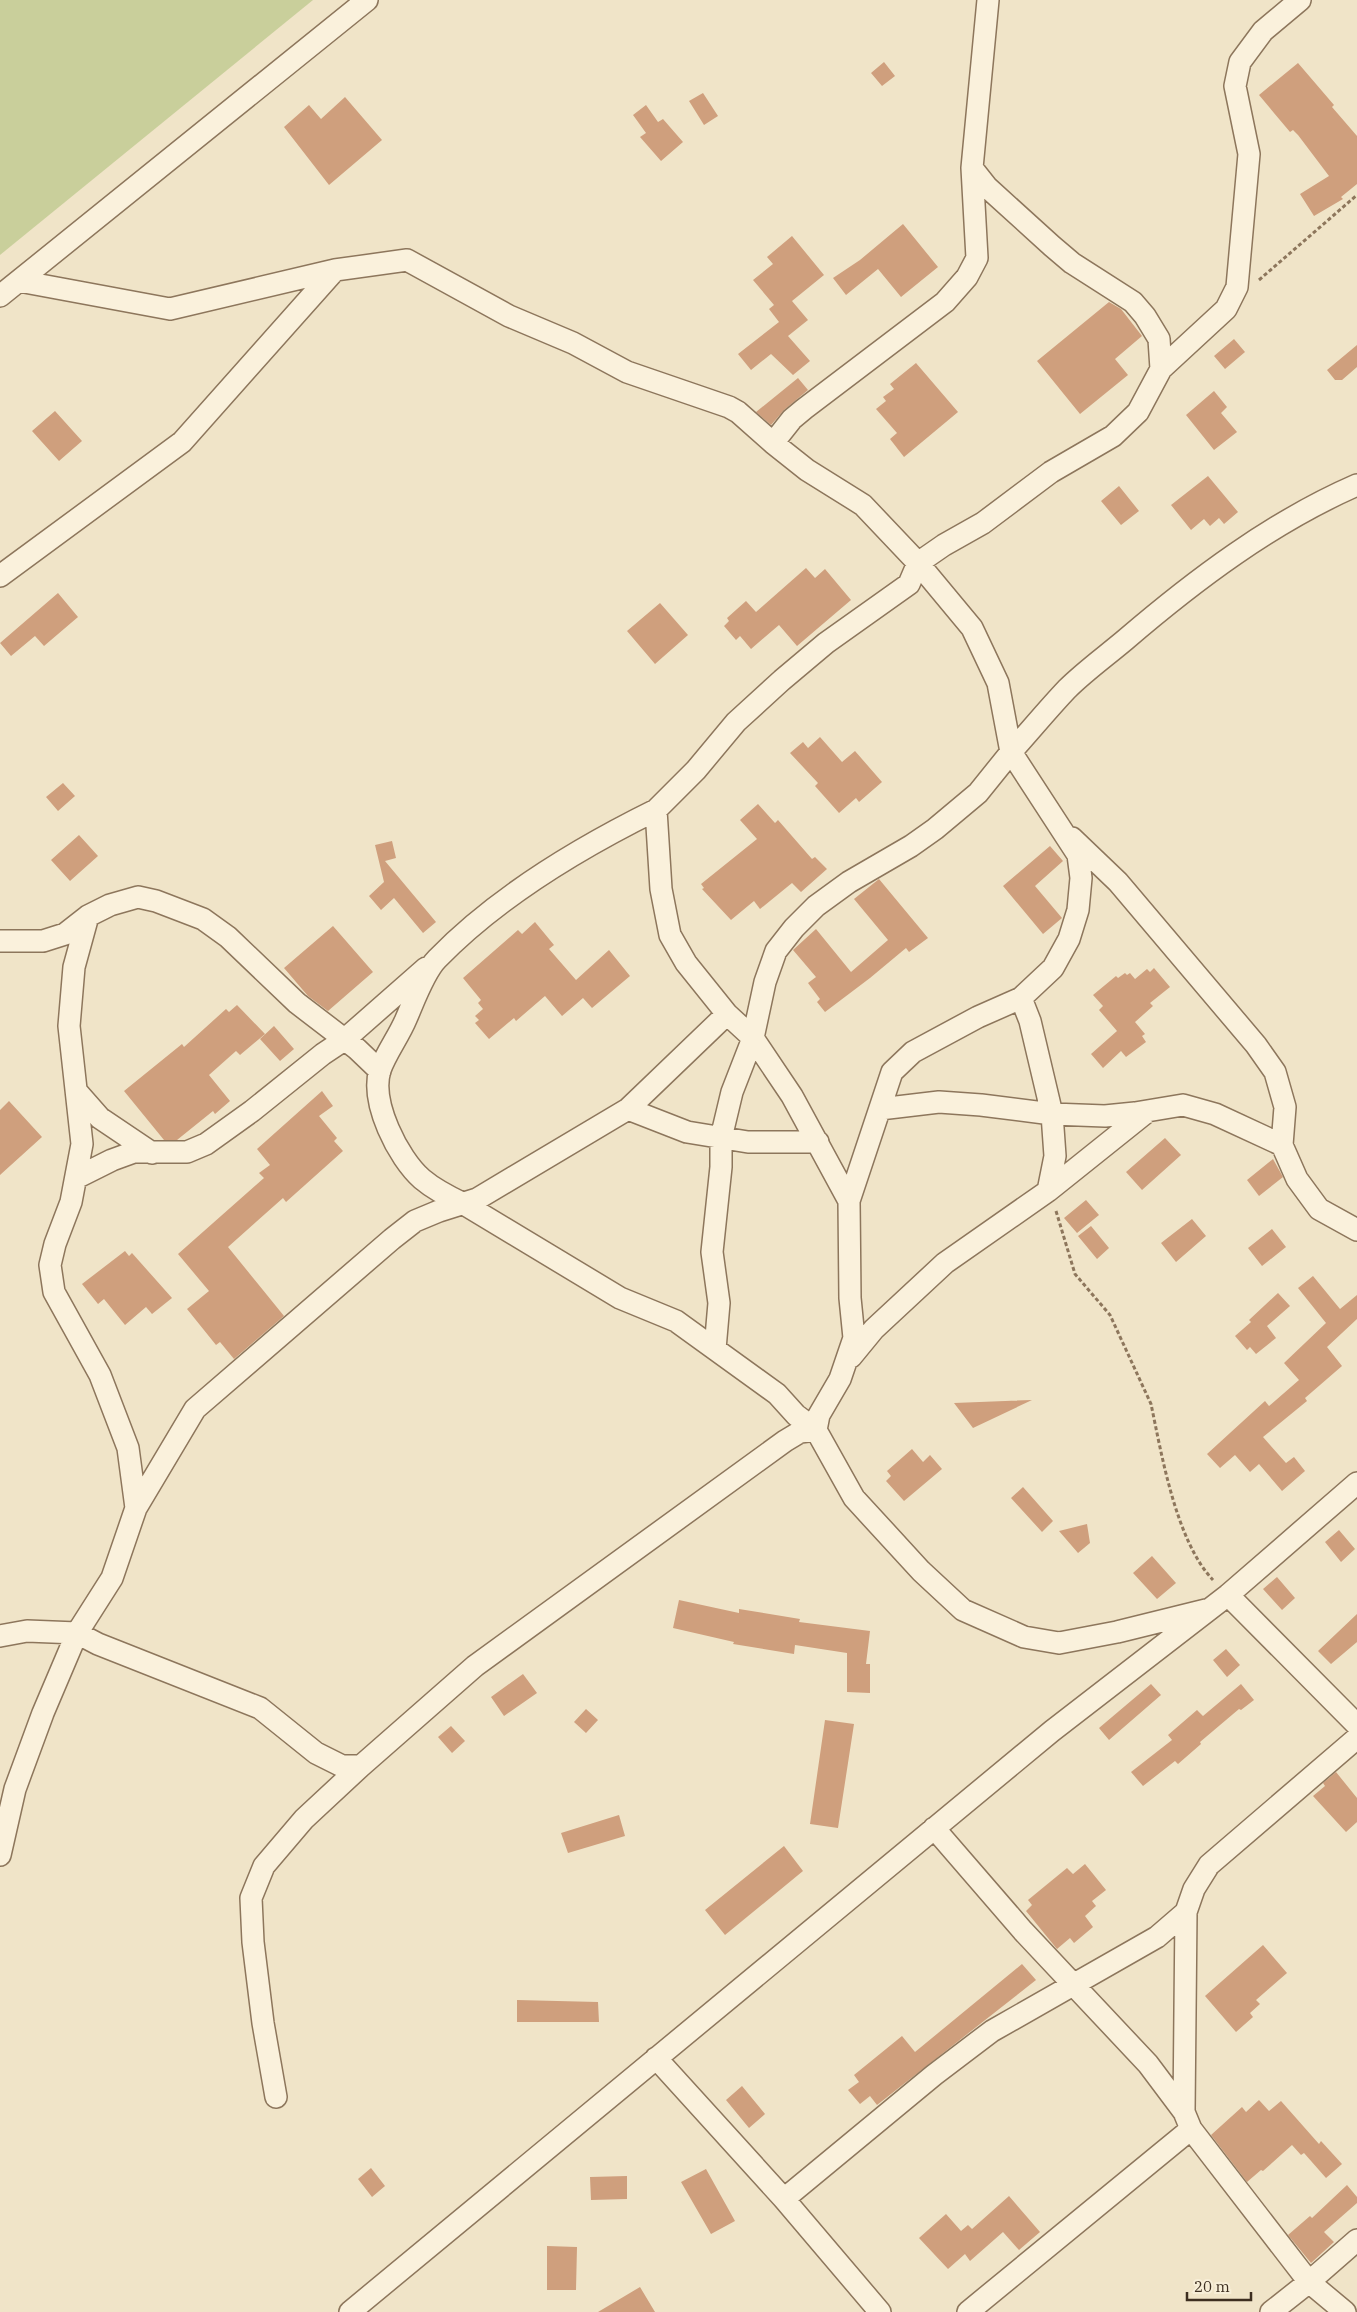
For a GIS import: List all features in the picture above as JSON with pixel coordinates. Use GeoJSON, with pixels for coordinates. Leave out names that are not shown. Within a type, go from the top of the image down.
{"type":"FeatureCollection","features":[{"type":"Feature","properties":{"kind":"street"},"geometry":{"type":"LineString","coordinates":[[0,296],[367,0]]}},
{"type":"Feature","properties":{"kind":"street"},"geometry":{"type":"LineString","coordinates":[[773,444],[804,408],[945,302],[967,277],[977,258],[972,168],[988,0]]}},
{"type":"Feature","properties":{"kind":"street"},"geometry":{"type":"LineString","coordinates":[[76,1178],[112,1160],[134,1152],[188,1152],[206,1144],[252,1111],[323,1054],[344,1040],[435,960],[519,890],[573,854],[656,810],[696,770],[736,722],[826,643],[909,584],[918,563],[944,545],[983,523],[1051,472],[1113,436],[1138,412],[1161,369],[1226,309],[1236,286],[1249,154],[1235,86],[1238,70],[1240,62],[1263,31],[1300,0]]}},
{"type":"Feature","properties":{"kind":"street"},"geometry":{"type":"LineString","coordinates":[[972,168],[987,187],[1052,246],[1072,262],[1134,302],[1159,339],[1161,369]]}},
{"type":"Feature","properties":{"kind":"street"},"geometry":{"type":"LineString","coordinates":[[19,281],[170,309],[335,270],[407,260],[510,316],[573,343],[627,372],[738,412],[773,444],[807,470],[864,505],[918,563],[972,628],[998,682],[1011,752],[1063,829],[1078,855],[1081,878],[1078,910],[1069,939],[1053,968],[1021,998],[978,1017],[913,1052],[892,1072],[849,1201],[850,1298],[854,1338],[840,1379],[820,1415],[816,1430]]}},
{"type":"Feature","properties":{"kind":"street"},"geometry":{"type":"LineString","coordinates":[[0,576],[182,442],[335,270]]}},
{"type":"Feature","properties":{"kind":"street"},"geometry":{"type":"LineString","coordinates":[[715,1349],[719,1303],[712,1252],[721,1167],[721,1138],[732,1092],[753,1038],[765,982],[776,951],[794,928],[816,906],[849,882],[911,846],[935,829],[978,793],[1011,752],[1068,688],[1154,615],[1224,562],[1281,524],[1321,500],[1357,485]]}},
{"type":"Feature","properties":{"kind":"street"},"geometry":{"type":"LineString","coordinates":[[656,810],[661,889],[670,935],[686,963],[727,1014],[753,1038],[792,1096],[849,1201]]}},
{"type":"Feature","properties":{"kind":"street"},"geometry":{"type":"LineString","coordinates":[[1063,829],[1118,882],[1194,969],[1270,1065],[1275,1072],[1285,1107],[1282,1145],[1297,1178],[1319,1209],[1357,1230]]}},
{"type":"Feature","properties":{"kind":"street"},"geometry":{"type":"LineString","coordinates":[[0,941],[43,941],[65,934],[88,916],[110,905],[138,897],[156,901],[203,919],[228,937],[297,1003],[357,1049],[380,1071]]}},
{"type":"Feature","properties":{"kind":"street"},"geometry":{"type":"LineString","coordinates":[[88,916],[74,967],[69,1026],[78,1093],[82,1144],[71,1202],[55,1244],[50,1265],[54,1292],[100,1375],[125,1439],[128,1448],[136,1508]]}},
{"type":"Feature","properties":{"kind":"street"},"geometry":{"type":"LineString","coordinates":[[435,960],[380,1071],[380,1107],[384,1122],[408,1165],[422,1179],[442,1194],[464,1204],[620,1298],[676,1321],[777,1394],[796,1415],[816,1430],[854,1498],[921,1571],[963,1610],[1024,1637],[1059,1643],[1117,1632],[1206,1610]]}},
{"type":"Feature","properties":{"kind":"street"},"geometry":{"type":"LineString","coordinates":[[1021,998],[1030,1020],[1052,1114],[1055,1156],[1048,1191]]}},
{"type":"Feature","properties":{"kind":"street"},"geometry":{"type":"LineString","coordinates":[[0,1855],[15,1789],[43,1713],[78,1633],[112,1578],[136,1508],[195,1409],[303,1318],[335,1287],[415,1221],[438,1211],[478,1199],[628,1109],[727,1014]]}},
{"type":"Feature","properties":{"kind":"street"},"geometry":{"type":"LineString","coordinates":[[78,1093],[100,1118],[152,1152]]}},
{"type":"Feature","properties":{"kind":"street"},"geometry":{"type":"LineString","coordinates":[[880,1109],[939,1102],[981,1104],[1052,1114],[1105,1116],[1183,1105],[1201,1109],[1282,1145]]}},
{"type":"Feature","properties":{"kind":"street"},"geometry":{"type":"LineString","coordinates":[[628,1109],[687,1132],[721,1138],[748,1142],[818,1142]]}},
{"type":"Feature","properties":{"kind":"street"},"geometry":{"type":"LineString","coordinates":[[846,1362],[874,1329],[945,1263],[1048,1191],[1148,1111]]}},
{"type":"Feature","properties":{"kind":"street"},"geometry":{"type":"LineString","coordinates":[[276,2098],[263,2024],[253,1942],[251,1898],[264,1866],[304,1819],[475,1666],[785,1441],[800,1432],[816,1430]]}},
{"type":"Feature","properties":{"kind":"street"},"geometry":{"type":"LineString","coordinates":[[350,2312],[934,1828],[1228,1594],[1357,1483]]}},
{"type":"Feature","properties":{"kind":"street"},"geometry":{"type":"LineString","coordinates":[[1228,1594],[1357,1725]]}},
{"type":"Feature","properties":{"kind":"street"},"geometry":{"type":"LineString","coordinates":[[0,1636],[27,1631],[78,1633],[98,1644],[260,1708],[316,1753],[342,1766],[361,1766]]}},
{"type":"Feature","properties":{"kind":"street"},"geometry":{"type":"LineString","coordinates":[[968,2312],[1187,2121],[1186,1912],[1194,1889],[1209,1865],[1357,1738]]}},
{"type":"Feature","properties":{"kind":"street"},"geometry":{"type":"LineString","coordinates":[[934,1828],[1023,1931],[1148,2064],[1187,2121],[1309,2282],[1345,2312]]}},
{"type":"Feature","properties":{"kind":"street"},"geometry":{"type":"LineString","coordinates":[[784,2199],[992,2030],[1143,1946],[1186,1912]]}},
{"type":"Feature","properties":{"kind":"street"},"geometry":{"type":"LineString","coordinates":[[656,2058],[784,2199],[880,2312]]}},
{"type":"Feature","properties":{"kind":"street"},"geometry":{"type":"LineString","coordinates":[[1270,2312],[1309,2282],[1357,2240]]}},
{"type":"Feature","properties":{"kind":"path"},"geometry":{"type":"LineString","coordinates":[[1254,285],[1357,195]]}},
{"type":"Feature","properties":{"kind":"path"},"geometry":{"type":"LineString","coordinates":[[1048,1191],[1075,1274],[1110,1316],[1145,1388],[1151,1404],[1182,1529],[1204,1570],[1228,1594]]}},
{"type":"Feature","properties":{"kind":"green space"},"geometry":{"type":"Polygon","coordinates":[[[0,0],[313,0],[0,255],[0,0]]]}},
{"type":"Feature","properties":{"kind":"building"},"geometry":{"type":"Polygon","coordinates":[[[884,62],[895,76],[882,86],[871,73],[884,62]]]}},
{"type":"Feature","properties":{"kind":"building"},"geometry":{"type":"Polygon","coordinates":[[[1298,63],[1334,105],[1332,107],[1357,136],[1357,184],[1341,197],[1343,199],[1314,216],[1300,194],[1329,176],[1298,135],[1293,130],[1290,132],[1259,95],[1298,63]]]}},
{"type":"Feature","properties":{"kind":"building"},"geometry":{"type":"Polygon","coordinates":[[[703,93],[718,116],[704,125],[689,101],[703,93]]]}},
{"type":"Feature","properties":{"kind":"building"},"geometry":{"type":"Polygon","coordinates":[[[345,97],[382,140],[329,185],[284,127],[309,105],[321,119],[345,97]]]}},
{"type":"Feature","properties":{"kind":"building"},"geometry":{"type":"Polygon","coordinates":[[[646,105],[658,122],[663,119],[683,142],[661,161],[640,137],[646,133],[633,115],[646,105]]]}},
{"type":"Feature","properties":{"kind":"building"},"geometry":{"type":"Polygon","coordinates":[[[903,224],[938,267],[901,297],[878,269],[846,295],[833,278],[860,260],[903,224]]]}},
{"type":"Feature","properties":{"kind":"building"},"geometry":{"type":"Polygon","coordinates":[[[792,236],[824,275],[792,301],[808,320],[788,336],[810,361],[793,375],[771,354],[751,370],[738,354],[779,322],[769,309],[774,305],[753,280],[773,264],[767,257],[792,236]]]}},
{"type":"Feature","properties":{"kind":"building"},"geometry":{"type":"Polygon","coordinates":[[[1109,302],[1121,309],[1142,336],[1115,359],[1128,375],[1080,414],[1037,361],[1109,302]]]}},
{"type":"Feature","properties":{"kind":"building"},"geometry":{"type":"Polygon","coordinates":[[[1234,339],[1245,352],[1225,369],[1214,356],[1234,339]]]}},
{"type":"Feature","properties":{"kind":"building"},"geometry":{"type":"Polygon","coordinates":[[[1357,345],[1357,367],[1342,380],[1335,380],[1327,370],[1357,345]]]}},
{"type":"Feature","properties":{"kind":"building"},"geometry":{"type":"Polygon","coordinates":[[[916,363],[958,412],[904,457],[890,439],[897,433],[876,409],[886,401],[883,397],[894,389],[890,384],[916,363]]]}},
{"type":"Feature","properties":{"kind":"building"},"geometry":{"type":"Polygon","coordinates":[[[798,378],[808,390],[784,410],[771,425],[756,412],[798,378]]]}},
{"type":"Feature","properties":{"kind":"building"},"geometry":{"type":"Polygon","coordinates":[[[1214,391],[1227,407],[1221,413],[1237,432],[1214,450],[1186,415],[1214,391]]]}},
{"type":"Feature","properties":{"kind":"building"},"geometry":{"type":"Polygon","coordinates":[[[55,411],[82,441],[59,461],[32,431],[55,411]]]}},
{"type":"Feature","properties":{"kind":"building"},"geometry":{"type":"Polygon","coordinates":[[[1208,476],[1238,512],[1224,524],[1219,518],[1210,526],[1204,519],[1191,530],[1171,505],[1208,476]]]}},
{"type":"Feature","properties":{"kind":"building"},"geometry":{"type":"Polygon","coordinates":[[[1119,486],[1139,511],[1121,525],[1101,501],[1119,486]]]}},
{"type":"Feature","properties":{"kind":"building"},"geometry":{"type":"Polygon","coordinates":[[[806,568],[815,578],[825,569],[851,600],[797,646],[779,625],[751,649],[740,636],[736,640],[724,626],[729,621],[727,618],[746,601],[756,612],[806,568]]]}},
{"type":"Feature","properties":{"kind":"building"},"geometry":{"type":"Polygon","coordinates":[[[58,593],[78,617],[44,646],[35,636],[11,656],[0,643],[58,593]]]}},
{"type":"Feature","properties":{"kind":"building"},"geometry":{"type":"Polygon","coordinates":[[[660,603],[688,635],[655,664],[627,631],[660,603]]]}},
{"type":"Feature","properties":{"kind":"building"},"geometry":{"type":"Polygon","coordinates":[[[820,737],[842,762],[855,751],[882,782],[859,802],[856,798],[839,813],[815,786],[818,783],[790,753],[803,742],[808,748],[820,737]]]}},
{"type":"Feature","properties":{"kind":"building"},"geometry":{"type":"Polygon","coordinates":[[[63,783],[75,796],[58,811],[46,797],[63,783]]]}},
{"type":"Feature","properties":{"kind":"building"},"geometry":{"type":"Polygon","coordinates":[[[758,804],[775,823],[778,820],[812,859],[815,857],[827,869],[801,892],[792,883],[760,909],[754,901],[731,920],[702,889],[704,888],[701,884],[757,839],[740,820],[758,804]]]}},
{"type":"Feature","properties":{"kind":"building"},"geometry":{"type":"Polygon","coordinates":[[[79,835],[98,856],[70,881],[51,860],[79,835]]]}},
{"type":"Feature","properties":{"kind":"building"},"geometry":{"type":"Polygon","coordinates":[[[392,841],[396,858],[385,861],[436,922],[423,933],[394,898],[381,910],[369,896],[384,882],[375,845],[392,841]]]}},
{"type":"Feature","properties":{"kind":"building"},"geometry":{"type":"Polygon","coordinates":[[[1050,846],[1063,861],[1035,886],[1062,918],[1043,934],[1003,886],[1050,846]]]}},
{"type":"Feature","properties":{"kind":"building"},"geometry":{"type":"Polygon","coordinates":[[[879,879],[928,938],[909,952],[906,948],[825,1012],[817,1002],[820,999],[808,983],[816,977],[793,950],[816,929],[851,972],[888,940],[854,899],[879,879]]]}},
{"type":"Feature","properties":{"kind":"building"},"geometry":{"type":"Polygon","coordinates":[[[535,922],[554,945],[549,949],[576,980],[609,950],[630,976],[592,1008],[583,998],[562,1016],[545,996],[516,1021],[514,1018],[489,1039],[475,1023],[479,1020],[475,1016],[483,1009],[478,1003],[481,1000],[463,978],[518,930],[522,934],[535,922]]]}},
{"type":"Feature","properties":{"kind":"building"},"geometry":{"type":"Polygon","coordinates":[[[333,926],[373,972],[328,1011],[308,996],[284,968],[333,926]]]}},
{"type":"Feature","properties":{"kind":"building"},"geometry":{"type":"Polygon","coordinates":[[[1154,968],[1170,987],[1150,1003],[1153,1006],[1135,1022],[1145,1034],[1142,1036],[1146,1042],[1126,1057],[1121,1051],[1103,1068],[1091,1054],[1117,1031],[1099,1010],[1103,1006],[1093,995],[1116,976],[1118,978],[1125,973],[1127,975],[1130,973],[1135,979],[1147,969],[1150,972],[1154,968]]]}},
{"type":"Feature","properties":{"kind":"building"},"geometry":{"type":"Polygon","coordinates":[[[237,1005],[265,1034],[240,1055],[236,1051],[209,1075],[230,1101],[215,1114],[213,1111],[177,1140],[164,1140],[124,1091],[182,1044],[184,1047],[226,1009],[229,1012],[237,1005]]]}},
{"type":"Feature","properties":{"kind":"building"},"geometry":{"type":"Polygon","coordinates":[[[274,1026],[294,1049],[280,1061],[260,1039],[274,1026]]]}},
{"type":"Feature","properties":{"kind":"building"},"geometry":{"type":"Polygon","coordinates":[[[322,1091],[333,1106],[319,1116],[337,1138],[334,1141],[343,1151],[286,1202],[283,1198],[228,1247],[284,1316],[234,1359],[220,1342],[216,1345],[187,1309],[209,1291],[178,1254],[264,1178],[259,1173],[270,1165],[257,1149],[322,1091]]]}},
{"type":"Feature","properties":{"kind":"building"},"geometry":{"type":"Polygon","coordinates":[[[9,1101],[42,1137],[0,1175],[0,1110],[9,1101]]]}},
{"type":"Feature","properties":{"kind":"building"},"geometry":{"type":"Polygon","coordinates":[[[1165,1138],[1181,1155],[1142,1190],[1126,1172],[1165,1138]]]}},
{"type":"Feature","properties":{"kind":"building"},"geometry":{"type":"Polygon","coordinates":[[[1273,1159],[1283,1177],[1259,1196],[1247,1180],[1273,1159]]]}},
{"type":"Feature","properties":{"kind":"building"},"geometry":{"type":"Polygon","coordinates":[[[1086,1200],[1099,1215],[1077,1233],[1064,1218],[1086,1200]]]}},
{"type":"Feature","properties":{"kind":"building"},"geometry":{"type":"Polygon","coordinates":[[[1192,1219],[1206,1236],[1176,1262],[1161,1243],[1192,1219]]]}},
{"type":"Feature","properties":{"kind":"building"},"geometry":{"type":"Polygon","coordinates":[[[1091,1226],[1109,1248],[1097,1259],[1078,1236],[1091,1226]]]}},
{"type":"Feature","properties":{"kind":"building"},"geometry":{"type":"Polygon","coordinates":[[[1272,1229],[1286,1247],[1262,1266],[1248,1248],[1272,1229]]]}},
{"type":"Feature","properties":{"kind":"building"},"geometry":{"type":"Polygon","coordinates":[[[125,1251],[129,1256],[132,1253],[172,1298],[152,1314],[146,1307],[125,1325],[104,1299],[98,1304],[82,1284],[125,1251]]]}},
{"type":"Feature","properties":{"kind":"building"},"geometry":{"type":"Polygon","coordinates":[[[1313,1276],[1340,1309],[1357,1295],[1357,1319],[1327,1347],[1342,1366],[1305,1398],[1307,1401],[1263,1437],[1286,1463],[1294,1457],[1305,1471],[1282,1491],[1259,1464],[1250,1472],[1235,1455],[1220,1468],[1207,1454],[1265,1401],[1269,1406],[1299,1380],[1284,1363],[1326,1323],[1298,1288],[1313,1276]]]}},
{"type":"Feature","properties":{"kind":"building"},"geometry":{"type":"Polygon","coordinates":[[[1278,1293],[1290,1306],[1267,1326],[1276,1338],[1256,1354],[1250,1347],[1247,1350],[1235,1336],[1278,1293]]]}},
{"type":"Feature","properties":{"kind":"building"},"geometry":{"type":"Polygon","coordinates":[[[1032,1400],[973,1428],[954,1403],[1032,1400]]]}},
{"type":"Feature","properties":{"kind":"building"},"geometry":{"type":"Polygon","coordinates":[[[912,1449],[923,1462],[930,1455],[942,1469],[904,1501],[886,1481],[891,1476],[887,1471],[912,1449]]]}},
{"type":"Feature","properties":{"kind":"building"},"geometry":{"type":"Polygon","coordinates":[[[1023,1487],[1053,1521],[1042,1532],[1011,1498],[1023,1487]]]}},
{"type":"Feature","properties":{"kind":"building"},"geometry":{"type":"Polygon","coordinates":[[[1087,1524],[1090,1543],[1078,1553],[1059,1531],[1087,1524]]]}},
{"type":"Feature","properties":{"kind":"building"},"geometry":{"type":"Polygon","coordinates":[[[1339,1530],[1355,1549],[1341,1562],[1325,1542],[1339,1530]]]}},
{"type":"Feature","properties":{"kind":"building"},"geometry":{"type":"Polygon","coordinates":[[[1152,1556],[1176,1583],[1157,1599],[1133,1573],[1152,1556]]]}},
{"type":"Feature","properties":{"kind":"building"},"geometry":{"type":"Polygon","coordinates":[[[1277,1577],[1295,1598],[1282,1610],[1263,1589],[1277,1577]]]}},
{"type":"Feature","properties":{"kind":"building"},"geometry":{"type":"Polygon","coordinates":[[[679,1600],[739,1613],[739,1609],[800,1619],[799,1622],[870,1631],[866,1664],[870,1664],[870,1693],[847,1692],[847,1653],[795,1645],[794,1654],[733,1644],[734,1642],[673,1628],[679,1600]]]}},
{"type":"Feature","properties":{"kind":"building"},"geometry":{"type":"Polygon","coordinates":[[[1357,1614],[1357,1642],[1331,1664],[1318,1651],[1357,1614]]]}},
{"type":"Feature","properties":{"kind":"building"},"geometry":{"type":"Polygon","coordinates":[[[1226,1649],[1240,1665],[1227,1677],[1213,1660],[1226,1649]]]}},
{"type":"Feature","properties":{"kind":"building"},"geometry":{"type":"Polygon","coordinates":[[[523,1674],[537,1693],[504,1716],[491,1697],[523,1674]]]}},
{"type":"Feature","properties":{"kind":"building"},"geometry":{"type":"Polygon","coordinates":[[[1151,1684],[1161,1695],[1109,1740],[1099,1728],[1151,1684]]]}},
{"type":"Feature","properties":{"kind":"building"},"geometry":{"type":"Polygon","coordinates":[[[1241,1684],[1254,1700],[1241,1710],[1239,1709],[1200,1742],[1201,1744],[1178,1764],[1175,1761],[1143,1786],[1131,1772],[1172,1740],[1168,1735],[1197,1710],[1203,1716],[1241,1684]]]}},
{"type":"Feature","properties":{"kind":"building"},"geometry":{"type":"Polygon","coordinates":[[[586,1709],[598,1720],[586,1733],[574,1722],[586,1709]]]}},
{"type":"Feature","properties":{"kind":"building"},"geometry":{"type":"Polygon","coordinates":[[[825,1720],[854,1724],[838,1828],[810,1824],[825,1720]]]}},
{"type":"Feature","properties":{"kind":"building"},"geometry":{"type":"Polygon","coordinates":[[[451,1726],[465,1741],[452,1753],[438,1737],[451,1726]]]}},
{"type":"Feature","properties":{"kind":"building"},"geometry":{"type":"Polygon","coordinates":[[[1336,1772],[1357,1798],[1357,1822],[1346,1832],[1313,1796],[1325,1786],[1323,1783],[1336,1772]]]}},
{"type":"Feature","properties":{"kind":"building"},"geometry":{"type":"Polygon","coordinates":[[[619,1815],[625,1836],[568,1853],[561,1833],[619,1815]]]}},
{"type":"Feature","properties":{"kind":"building"},"geometry":{"type":"Polygon","coordinates":[[[784,1846],[803,1871],[725,1935],[705,1910],[784,1846]]]}},
{"type":"Feature","properties":{"kind":"building"},"geometry":{"type":"Polygon","coordinates":[[[1085,1864],[1106,1890],[1092,1901],[1096,1906],[1085,1916],[1093,1927],[1074,1943],[1070,1938],[1057,1949],[1026,1911],[1032,1905],[1028,1900],[1067,1868],[1073,1874],[1085,1864]]]}},
{"type":"Feature","properties":{"kind":"building"},"geometry":{"type":"Polygon","coordinates":[[[1263,1945],[1287,1973],[1256,2000],[1260,2004],[1250,2013],[1253,2017],[1236,2032],[1205,1996],[1263,1945]]]}},
{"type":"Feature","properties":{"kind":"building"},"geometry":{"type":"Polygon","coordinates":[[[1022,1964],[1036,1980],[877,2105],[870,2096],[860,2104],[848,2090],[859,2082],[854,2075],[902,2036],[915,2052],[1022,1964]]]}},
{"type":"Feature","properties":{"kind":"building"},"geometry":{"type":"Polygon","coordinates":[[[517,2000],[598,2002],[599,2022],[517,2022],[517,2000]]]}},
{"type":"Feature","properties":{"kind":"building"},"geometry":{"type":"Polygon","coordinates":[[[742,2086],[765,2114],[749,2128],[726,2100],[742,2086]]]}},
{"type":"Feature","properties":{"kind":"building"},"geometry":{"type":"Polygon","coordinates":[[[1259,2100],[1269,2111],[1281,2101],[1319,2144],[1321,2141],[1342,2164],[1326,2178],[1304,2153],[1301,2155],[1292,2145],[1263,2171],[1261,2170],[1247,2182],[1211,2135],[1242,2107],[1246,2112],[1259,2100]]]}},
{"type":"Feature","properties":{"kind":"building"},"geometry":{"type":"Polygon","coordinates":[[[371,2168],[385,2186],[372,2197],[358,2179],[371,2168]]]}},
{"type":"Feature","properties":{"kind":"building"},"geometry":{"type":"Polygon","coordinates":[[[706,2169],[735,2221],[711,2234],[681,2182],[706,2169]]]}},
{"type":"Feature","properties":{"kind":"building"},"geometry":{"type":"Polygon","coordinates":[[[627,2176],[627,2199],[591,2200],[590,2177],[627,2176]]]}},
{"type":"Feature","properties":{"kind":"building"},"geometry":{"type":"Polygon","coordinates":[[[1347,2185],[1357,2197],[1357,2203],[1324,2232],[1334,2242],[1311,2263],[1288,2235],[1310,2216],[1312,2218],[1347,2185]]]}},
{"type":"Feature","properties":{"kind":"building"},"geometry":{"type":"Polygon","coordinates":[[[1009,2196],[1040,2232],[1019,2250],[1003,2232],[970,2261],[965,2254],[948,2269],[919,2238],[946,2214],[961,2231],[968,2225],[972,2229],[1009,2196]]]}},
{"type":"Feature","properties":{"kind":"building"},"geometry":{"type":"Polygon","coordinates":[[[547,2246],[577,2247],[576,2290],[547,2290],[547,2246]]]}},
{"type":"Feature","properties":{"kind":"building"},"geometry":{"type":"Polygon","coordinates":[[[640,2287],[655,2312],[598,2312],[640,2287]]]}}]}
